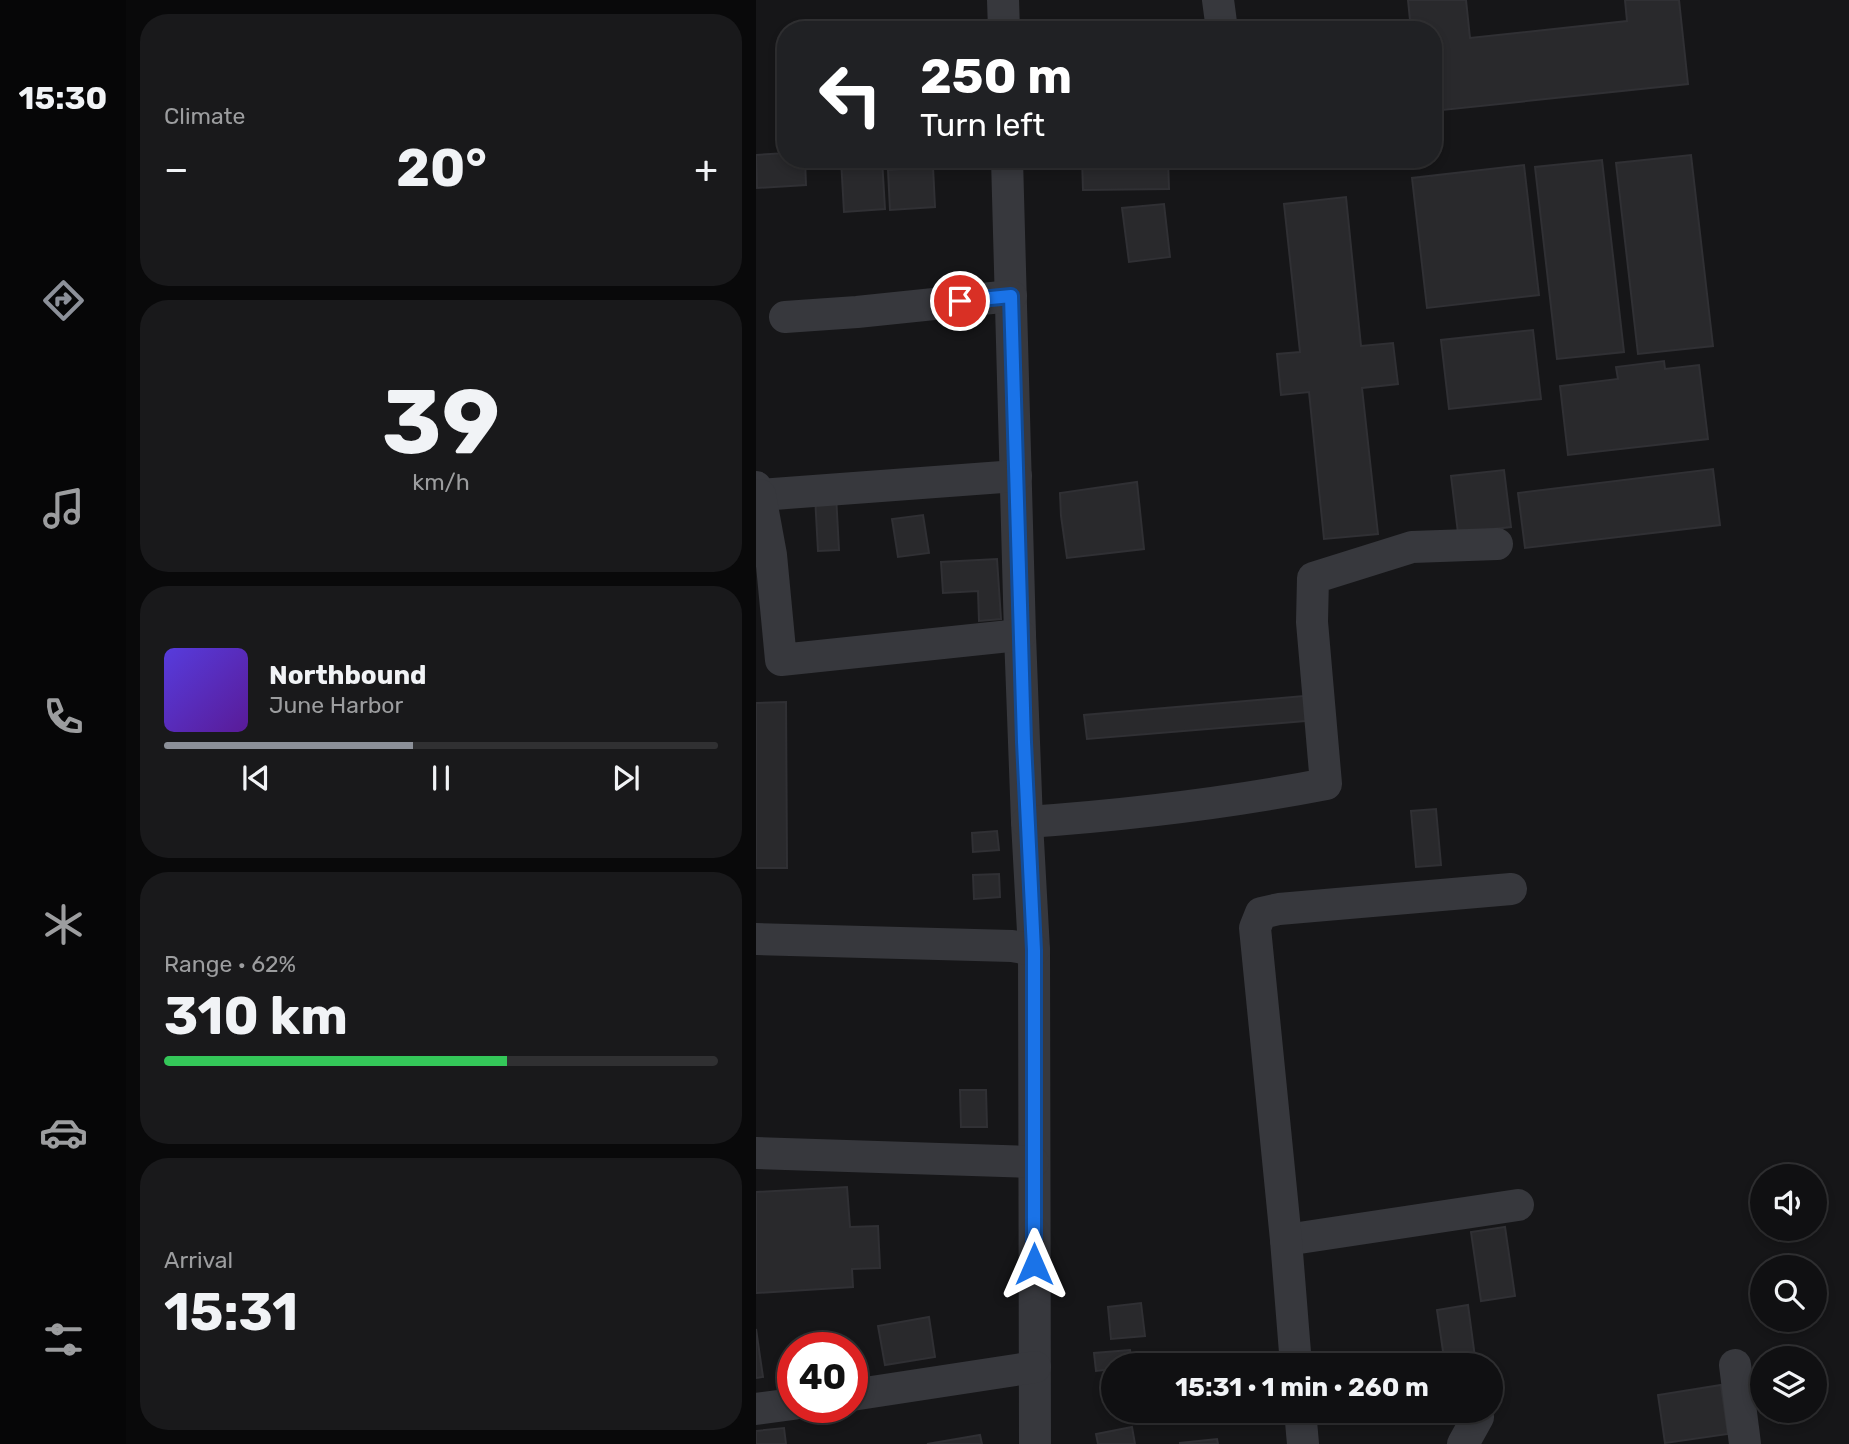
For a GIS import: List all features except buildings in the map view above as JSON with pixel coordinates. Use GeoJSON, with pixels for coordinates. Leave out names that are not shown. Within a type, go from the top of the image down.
{"type":"FeatureCollection","features":[{"type":"Feature","properties":{"kind":"street"},"geometry":{"type":"LineString","coordinates":[[1003,0],[1004,21]]}},
{"type":"Feature","properties":{"kind":"street"},"geometry":{"type":"LineString","coordinates":[[1217,0],[1220,21]]}},
{"type":"Feature","properties":{"kind":"street"},"geometry":{"type":"LineString","coordinates":[[1007,168],[1020,635],[1034,950],[1035,1444]]}},
{"type":"Feature","properties":{"kind":"street"},"geometry":{"type":"LineString","coordinates":[[785,317],[1011,296]]}},
{"type":"Feature","properties":{"kind":"street"},"geometry":{"type":"LineString","coordinates":[[1016,476],[765,492],[781,660],[1020,635]]}},
{"type":"Feature","properties":{"kind":"street"},"geometry":{"type":"LineString","coordinates":[[1027,822],[1268,795],[1326,784],[1312,622],[1313,578],[1412,547],[1497,544]]}},
{"type":"Feature","properties":{"kind":"street"},"geometry":{"type":"LineString","coordinates":[[1295,1353],[1255,928],[1261,913],[1279,909],[1511,890]]}},
{"type":"Feature","properties":{"kind":"street"},"geometry":{"type":"LineString","coordinates":[[756,939],[1012,946],[1034,950]]}},
{"type":"Feature","properties":{"kind":"street"},"geometry":{"type":"LineString","coordinates":[[756,1153],[1033,1162]]}},
{"type":"Feature","properties":{"kind":"street"},"geometry":{"type":"LineString","coordinates":[[1286,1240],[1518,1205]]}},
{"type":"Feature","properties":{"kind":"street"},"geometry":{"type":"LineString","coordinates":[[1735,1364],[1745,1444]]}},
{"type":"Feature","properties":{"kind":"street"},"geometry":{"type":"LineString","coordinates":[[868,1393],[1035,1367]]}},
{"type":"Feature","properties":{"kind":"street"},"geometry":{"type":"LineString","coordinates":[[756,1409],[777,1406]]}},
{"type":"Feature","properties":{"kind":"street"},"geometry":{"type":"LineString","coordinates":[[1301,1423],[1303,1444]]}},
{"type":"Feature","properties":{"kind":"street"},"geometry":{"type":"LineString","coordinates":[[1463,1444],[1474,1423]]}},
{"type":"Feature","properties":{"kind":"route"},"geometry":{"type":"LineString","coordinates":[[960,301],[1011,296],[1020,635],[1034,950],[1034,1264]]}}]}
